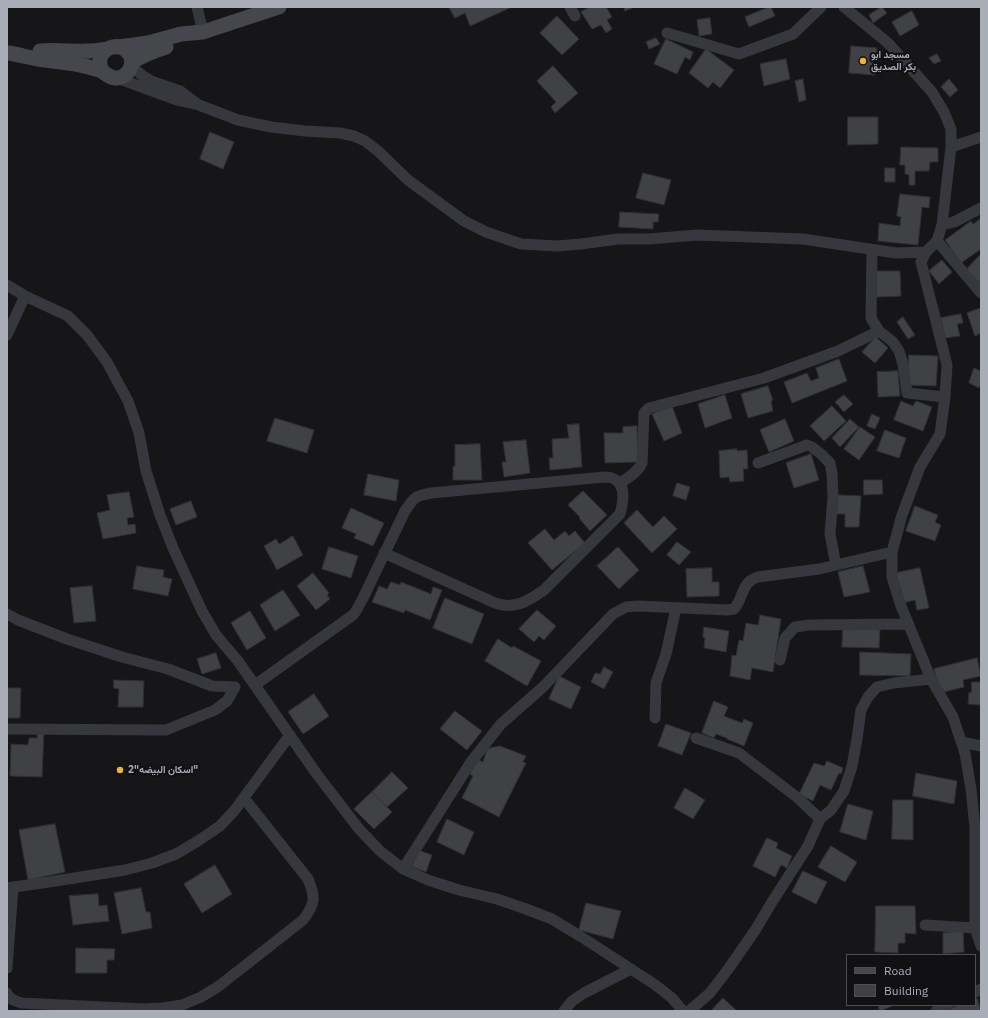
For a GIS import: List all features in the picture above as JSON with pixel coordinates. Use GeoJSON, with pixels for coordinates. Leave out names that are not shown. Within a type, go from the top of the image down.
{"type":"FeatureCollection","features":[{"type":"Feature","properties":{"kind":"street"},"geometry":{"type":"LineString","coordinates":[[197,7],[203,32]]}},
{"type":"Feature","properties":{"kind":"street"},"geometry":{"type":"LineString","coordinates":[[131,64],[142,56],[151,52],[183,42],[203,32],[280,7]]}},
{"type":"Feature","properties":{"kind":"street"},"geometry":{"type":"LineString","coordinates":[[667,32],[739,54],[793,34],[821,7]]}},
{"type":"Feature","properties":{"kind":"street"},"geometry":{"type":"LineString","coordinates":[[844,7],[888,43],[932,92],[944,112],[950,129],[951,147],[942,225],[937,241],[926,252],[922,262],[947,365],[945,397],[940,434],[920,467],[902,515],[892,552],[892,577],[908,624],[931,679],[953,717],[965,753],[975,827],[975,928],[981,946]]}},
{"type":"Feature","properties":{"kind":"street"},"geometry":{"type":"LineString","coordinates":[[8,53],[46,50],[84,52],[98,51],[148,43],[181,34],[203,32]]}},
{"type":"Feature","properties":{"kind":"street"},"geometry":{"type":"LineString","coordinates":[[117,78],[127,74],[131,64],[131,58],[122,48],[112,48],[103,52],[100,66],[106,75],[177,100],[199,105],[238,120],[271,127],[340,133],[354,136],[365,141],[378,151],[408,180],[464,221],[486,232],[521,244],[557,246],[618,239],[649,239],[697,235],[803,239],[896,253],[926,252]]}},
{"type":"Feature","properties":{"kind":"street"},"geometry":{"type":"LineString","coordinates":[[8,53],[76,64],[102,71]]}},
{"type":"Feature","properties":{"kind":"street"},"geometry":{"type":"LineString","coordinates":[[131,64],[143,76],[180,91],[199,105]]}},
{"type":"Feature","properties":{"kind":"street"},"geometry":{"type":"LineString","coordinates":[[951,147],[981,137]]}},
{"type":"Feature","properties":{"kind":"street"},"geometry":{"type":"LineString","coordinates":[[942,225],[954,222],[981,208]]}},
{"type":"Feature","properties":{"kind":"street"},"geometry":{"type":"LineString","coordinates":[[937,241],[981,293]]}},
{"type":"Feature","properties":{"kind":"street"},"geometry":{"type":"LineString","coordinates":[[872,250],[871,318],[878,331],[894,342],[899,351],[903,364],[906,393],[945,397]]}},
{"type":"Feature","properties":{"kind":"street"},"geometry":{"type":"LineString","coordinates":[[7,285],[25,296],[68,316],[87,335],[107,362],[128,401],[139,433],[146,471],[157,505],[173,548],[202,611],[216,635],[238,661],[316,773],[359,829],[380,851],[403,869],[428,880],[459,890],[497,898],[552,919],[654,984],[672,998],[683,1011]]}},
{"type":"Feature","properties":{"kind":"street"},"geometry":{"type":"LineString","coordinates":[[7,335],[25,296]]}},
{"type":"Feature","properties":{"kind":"street"},"geometry":{"type":"LineString","coordinates":[[620,483],[636,472],[642,463],[644,413],[649,408],[764,378],[838,351],[878,331]]}},
{"type":"Feature","properties":{"kind":"street"},"geometry":{"type":"LineString","coordinates":[[758,463],[806,445],[822,454],[830,463],[833,497],[830,534],[836,565]]}},
{"type":"Feature","properties":{"kind":"street"},"geometry":{"type":"LineString","coordinates":[[255,685],[353,615],[356,611],[384,553],[405,511],[414,498],[422,494],[605,476],[613,478],[620,483],[623,494],[623,504],[620,514],[544,590],[516,605],[510,606],[495,603],[384,553]]}},
{"type":"Feature","properties":{"kind":"street"},"geometry":{"type":"LineString","coordinates":[[403,869],[471,762],[501,724],[542,687],[613,614],[626,607],[638,606],[726,610],[734,609],[739,604],[745,585],[751,579],[819,569],[892,552]]}},
{"type":"Feature","properties":{"kind":"street"},"geometry":{"type":"LineString","coordinates":[[655,718],[656,683],[666,654],[676,608]]}},
{"type":"Feature","properties":{"kind":"street"},"geometry":{"type":"LineString","coordinates":[[7,614],[18,620],[67,639],[122,657],[168,669],[212,686],[235,687],[227,701],[215,710],[166,730],[7,729]]}},
{"type":"Feature","properties":{"kind":"street"},"geometry":{"type":"LineString","coordinates":[[780,660],[785,638],[795,627],[809,625],[908,624]]}},
{"type":"Feature","properties":{"kind":"street"},"geometry":{"type":"LineString","coordinates":[[689,1011],[710,993],[730,968],[808,846],[820,819],[831,810],[844,791],[858,740],[861,710],[868,697],[877,687],[894,683],[931,679]]}},
{"type":"Feature","properties":{"kind":"street"},"geometry":{"type":"LineString","coordinates":[[7,968],[10,887],[125,870],[152,863],[176,854],[220,826],[234,812],[290,735]]}},
{"type":"Feature","properties":{"kind":"street"},"geometry":{"type":"LineString","coordinates":[[696,738],[739,752],[798,798],[820,819]]}},
{"type":"Feature","properties":{"kind":"street"},"geometry":{"type":"LineString","coordinates":[[961,742],[981,746]]}},
{"type":"Feature","properties":{"kind":"street"},"geometry":{"type":"LineString","coordinates":[[7,993],[8,996],[14,1001],[22,1003],[143,1009],[182,1005],[201,997],[219,986],[303,920],[314,901],[313,891],[308,879],[244,798]]}},
{"type":"Feature","properties":{"kind":"street"},"geometry":{"type":"LineString","coordinates":[[926,925],[975,928]]}},
{"type":"Feature","properties":{"kind":"street"},"geometry":{"type":"LineString","coordinates":[[564,1011],[572,1001],[584,992],[631,969]]}},
{"type":"Feature","properties":{"kind":"street"},"geometry":{"type":"LineString","coordinates":[[936,1011],[946,1006]]}},
{"type":"Feature","properties":{"kind":"building"},"geometry":{"type":"Polygon","coordinates":[[[449,7],[512,7],[470,26],[465,13],[455,18],[449,7]]]}},
{"type":"Feature","properties":{"kind":"building"},"geometry":{"type":"Polygon","coordinates":[[[590,7],[606,7],[612,17],[607,20],[612,29],[606,33],[601,25],[592,29],[581,12],[590,7]]]}},
{"type":"Feature","properties":{"kind":"building"},"geometry":{"type":"Polygon","coordinates":[[[624,7],[635,7],[625,11],[624,7]]]}},
{"type":"Feature","properties":{"kind":"building"},"geometry":{"type":"Polygon","coordinates":[[[771,7],[775,16],[749,27],[745,17],[771,7]]]}},
{"type":"Feature","properties":{"kind":"building"},"geometry":{"type":"Polygon","coordinates":[[[882,7],[887,13],[873,23],[869,15],[882,7]]]}},
{"type":"Feature","properties":{"kind":"building"},"geometry":{"type":"Polygon","coordinates":[[[912,11],[919,25],[900,36],[892,22],[912,11]]]}},
{"type":"Feature","properties":{"kind":"building"},"geometry":{"type":"Polygon","coordinates":[[[557,16],[579,39],[562,55],[540,33],[557,16]]]}},
{"type":"Feature","properties":{"kind":"building"},"geometry":{"type":"Polygon","coordinates":[[[710,18],[712,34],[699,36],[697,20],[710,18]]]}},
{"type":"Feature","properties":{"kind":"building"},"geometry":{"type":"Polygon","coordinates":[[[656,38],[660,44],[649,49],[646,42],[656,38]]]}},
{"type":"Feature","properties":{"kind":"building"},"geometry":{"type":"Polygon","coordinates":[[[666,39],[693,52],[690,60],[685,57],[677,74],[654,64],[666,39]]]}},
{"type":"Feature","properties":{"kind":"building","name":"مسجد ابو بكر الصديق"},"geometry":{"type":"Polygon","coordinates":[[[851,46],[877,48],[875,75],[849,73],[851,46]]]}},
{"type":"Feature","properties":{"kind":"building"},"geometry":{"type":"Polygon","coordinates":[[[706,49],[734,70],[720,88],[713,82],[708,88],[689,73],[706,49]]]}},
{"type":"Feature","properties":{"kind":"building"},"geometry":{"type":"Polygon","coordinates":[[[937,54],[941,61],[934,64],[929,58],[937,54]]]}},
{"type":"Feature","properties":{"kind":"building"},"geometry":{"type":"Polygon","coordinates":[[[786,59],[790,79],[764,86],[760,64],[786,59]]]}},
{"type":"Feature","properties":{"kind":"building"},"geometry":{"type":"Polygon","coordinates":[[[553,66],[578,93],[555,113],[551,107],[556,102],[537,81],[553,66]]]}},
{"type":"Feature","properties":{"kind":"building"},"geometry":{"type":"Polygon","coordinates":[[[803,79],[806,100],[799,102],[795,81],[803,79]]]}},
{"type":"Feature","properties":{"kind":"building"},"geometry":{"type":"Polygon","coordinates":[[[949,79],[958,90],[950,97],[941,87],[949,79]]]}},
{"type":"Feature","properties":{"kind":"building"},"geometry":{"type":"Polygon","coordinates":[[[848,117],[878,117],[878,144],[848,145],[848,117]]]}},
{"type":"Feature","properties":{"kind":"building"},"geometry":{"type":"Polygon","coordinates":[[[210,132],[234,142],[223,169],[200,159],[210,132]]]}},
{"type":"Feature","properties":{"kind":"building"},"geometry":{"type":"Polygon","coordinates":[[[901,147],[938,148],[938,162],[930,162],[929,171],[915,171],[915,185],[909,185],[909,175],[905,174],[905,165],[900,165],[901,147]]]}},
{"type":"Feature","properties":{"kind":"building"},"geometry":{"type":"Polygon","coordinates":[[[885,168],[895,168],[895,182],[885,182],[885,168]]]}},
{"type":"Feature","properties":{"kind":"building"},"geometry":{"type":"Polygon","coordinates":[[[643,173],[671,180],[664,205],[636,198],[643,173]]]}},
{"type":"Feature","properties":{"kind":"building"},"geometry":{"type":"Polygon","coordinates":[[[900,194],[930,197],[929,208],[922,207],[918,245],[878,241],[879,223],[900,226],[901,217],[897,216],[900,194]]]}},
{"type":"Feature","properties":{"kind":"building"},"geometry":{"type":"Polygon","coordinates":[[[620,212],[659,214],[658,222],[653,222],[653,229],[619,227],[620,212]]]}},
{"type":"Feature","properties":{"kind":"building"},"geometry":{"type":"Polygon","coordinates":[[[981,218],[981,249],[961,263],[945,240],[971,221],[973,224],[981,218]]]}},
{"type":"Feature","properties":{"kind":"building"},"geometry":{"type":"Polygon","coordinates":[[[981,254],[981,284],[966,270],[981,254]]]}},
{"type":"Feature","properties":{"kind":"building"},"geometry":{"type":"Polygon","coordinates":[[[942,260],[952,272],[939,284],[929,271],[942,260]]]}},
{"type":"Feature","properties":{"kind":"building"},"geometry":{"type":"Polygon","coordinates":[[[876,271],[900,271],[901,296],[876,297],[876,271]]]}},
{"type":"Feature","properties":{"kind":"building"},"geometry":{"type":"Polygon","coordinates":[[[981,308],[981,333],[975,336],[967,313],[981,308]]]}},
{"type":"Feature","properties":{"kind":"building"},"geometry":{"type":"Polygon","coordinates":[[[961,314],[963,323],[957,324],[960,336],[945,338],[941,318],[961,314]]]}},
{"type":"Feature","properties":{"kind":"building"},"geometry":{"type":"Polygon","coordinates":[[[903,317],[915,335],[908,339],[897,322],[903,317]]]}},
{"type":"Feature","properties":{"kind":"building"},"geometry":{"type":"Polygon","coordinates":[[[876,337],[888,348],[875,363],[862,352],[876,337]]]}},
{"type":"Feature","properties":{"kind":"building"},"geometry":{"type":"Polygon","coordinates":[[[909,355],[938,356],[936,386],[908,385],[909,355]]]}},
{"type":"Feature","properties":{"kind":"building"},"geometry":{"type":"Polygon","coordinates":[[[839,359],[847,381],[792,403],[784,382],[807,373],[811,381],[819,378],[816,368],[839,359]]]}},
{"type":"Feature","properties":{"kind":"building"},"geometry":{"type":"Polygon","coordinates":[[[974,368],[981,371],[981,383],[979,388],[969,383],[974,368]]]}},
{"type":"Feature","properties":{"kind":"building"},"geometry":{"type":"Polygon","coordinates":[[[898,371],[900,396],[878,397],[877,372],[898,371]]]}},
{"type":"Feature","properties":{"kind":"building"},"geometry":{"type":"Polygon","coordinates":[[[768,386],[773,401],[771,401],[773,411],[748,418],[741,394],[768,386]]]}},
{"type":"Feature","properties":{"kind":"building"},"geometry":{"type":"Polygon","coordinates":[[[725,395],[732,418],[705,428],[698,404],[725,395]]]}},
{"type":"Feature","properties":{"kind":"building"},"geometry":{"type":"Polygon","coordinates":[[[844,395],[853,404],[844,412],[835,402],[844,395]]]}},
{"type":"Feature","properties":{"kind":"building"},"geometry":{"type":"Polygon","coordinates":[[[901,401],[913,406],[916,401],[932,407],[923,431],[894,420],[901,401]]]}},
{"type":"Feature","properties":{"kind":"building"},"geometry":{"type":"Polygon","coordinates":[[[672,406],[682,433],[664,441],[652,414],[672,406]]]}},
{"type":"Feature","properties":{"kind":"building"},"geometry":{"type":"Polygon","coordinates":[[[832,406],[846,421],[824,441],[810,426],[832,406]]]}},
{"type":"Feature","properties":{"kind":"building"},"geometry":{"type":"Polygon","coordinates":[[[872,414],[880,418],[875,429],[867,426],[872,414]]]}},
{"type":"Feature","properties":{"kind":"building"},"geometry":{"type":"Polygon","coordinates":[[[275,418],[314,430],[307,453],[267,441],[275,418]]]}},
{"type":"Feature","properties":{"kind":"building"},"geometry":{"type":"Polygon","coordinates":[[[785,419],[794,441],[769,452],[760,430],[785,419]]]}},
{"type":"Feature","properties":{"kind":"building"},"geometry":{"type":"Polygon","coordinates":[[[850,419],[859,427],[840,447],[832,438],[850,419]]]}},
{"type":"Feature","properties":{"kind":"building"},"geometry":{"type":"Polygon","coordinates":[[[579,424],[582,467],[550,470],[549,458],[553,458],[552,439],[569,438],[567,425],[579,424]]]}},
{"type":"Feature","properties":{"kind":"building"},"geometry":{"type":"Polygon","coordinates":[[[637,426],[638,462],[605,463],[604,433],[623,433],[623,427],[637,426]]]}},
{"type":"Feature","properties":{"kind":"building"},"geometry":{"type":"Polygon","coordinates":[[[860,427],[875,437],[859,460],[844,449],[860,427]]]}},
{"type":"Feature","properties":{"kind":"building"},"geometry":{"type":"Polygon","coordinates":[[[885,430],[906,438],[899,458],[877,451],[885,430]]]}},
{"type":"Feature","properties":{"kind":"building"},"geometry":{"type":"Polygon","coordinates":[[[526,440],[530,473],[504,477],[502,462],[506,462],[503,442],[526,440]]]}},
{"type":"Feature","properties":{"kind":"building"},"geometry":{"type":"Polygon","coordinates":[[[480,444],[482,480],[453,480],[455,445],[480,444]]]}},
{"type":"Feature","properties":{"kind":"building"},"geometry":{"type":"Polygon","coordinates":[[[737,449],[737,451],[747,450],[748,469],[743,469],[744,481],[730,482],[729,477],[720,478],[719,451],[737,449]]]}},
{"type":"Feature","properties":{"kind":"building"},"geometry":{"type":"Polygon","coordinates":[[[811,454],[819,480],[794,488],[786,463],[811,454]]]}},
{"type":"Feature","properties":{"kind":"building"},"geometry":{"type":"Polygon","coordinates":[[[368,474],[399,480],[396,501],[364,495],[368,474]]]}},
{"type":"Feature","properties":{"kind":"building"},"geometry":{"type":"Polygon","coordinates":[[[864,480],[882,480],[883,494],[864,495],[864,480]]]}},
{"type":"Feature","properties":{"kind":"building"},"geometry":{"type":"Polygon","coordinates":[[[677,483],[690,487],[686,500],[673,496],[677,483]]]}},
{"type":"Feature","properties":{"kind":"building"},"geometry":{"type":"Polygon","coordinates":[[[583,491],[607,515],[590,531],[579,518],[580,517],[568,505],[583,491]]]}},
{"type":"Feature","properties":{"kind":"building"},"geometry":{"type":"Polygon","coordinates":[[[129,492],[134,517],[127,518],[128,525],[135,524],[136,533],[103,539],[97,513],[110,510],[107,495],[129,492]]]}},
{"type":"Feature","properties":{"kind":"building"},"geometry":{"type":"Polygon","coordinates":[[[838,495],[861,496],[859,527],[845,527],[845,514],[837,514],[838,495]]]}},
{"type":"Feature","properties":{"kind":"building"},"geometry":{"type":"Polygon","coordinates":[[[191,501],[197,517],[176,525],[170,509],[191,501]]]}},
{"type":"Feature","properties":{"kind":"building"},"geometry":{"type":"Polygon","coordinates":[[[915,506],[938,515],[935,522],[941,525],[935,541],[906,531],[915,506]]]}},
{"type":"Feature","properties":{"kind":"building"},"geometry":{"type":"Polygon","coordinates":[[[351,508],[384,523],[373,546],[354,538],[356,534],[342,528],[351,508]]]}},
{"type":"Feature","properties":{"kind":"building"},"geometry":{"type":"Polygon","coordinates":[[[637,510],[653,527],[664,516],[677,529],[652,553],[624,523],[637,510]]]}},
{"type":"Feature","properties":{"kind":"building"},"geometry":{"type":"Polygon","coordinates":[[[545,529],[554,540],[565,531],[569,536],[575,531],[585,543],[552,570],[528,543],[545,529]]]}},
{"type":"Feature","properties":{"kind":"building"},"geometry":{"type":"Polygon","coordinates":[[[293,536],[303,555],[277,570],[264,546],[276,539],[279,544],[293,536]]]}},
{"type":"Feature","properties":{"kind":"building"},"geometry":{"type":"Polygon","coordinates":[[[677,542],[691,552],[679,565],[667,555],[677,542]]]}},
{"type":"Feature","properties":{"kind":"building"},"geometry":{"type":"Polygon","coordinates":[[[329,547],[358,556],[351,578],[322,569],[329,547]]]}},
{"type":"Feature","properties":{"kind":"building"},"geometry":{"type":"Polygon","coordinates":[[[618,547],[639,570],[619,589],[597,566],[618,547]]]}},
{"type":"Feature","properties":{"kind":"building"},"geometry":{"type":"Polygon","coordinates":[[[137,566],[164,570],[163,577],[172,579],[168,596],[133,589],[137,566]]]}},
{"type":"Feature","properties":{"kind":"building"},"geometry":{"type":"Polygon","coordinates":[[[863,566],[870,592],[844,597],[838,572],[863,566]]]}},
{"type":"Feature","properties":{"kind":"building"},"geometry":{"type":"Polygon","coordinates":[[[712,568],[712,582],[719,582],[719,596],[687,597],[686,569],[712,568]]]}},
{"type":"Feature","properties":{"kind":"building"},"geometry":{"type":"Polygon","coordinates":[[[920,568],[929,608],[917,610],[915,600],[902,603],[896,573],[920,568]]]}},
{"type":"Feature","properties":{"kind":"building"},"geometry":{"type":"Polygon","coordinates":[[[313,573],[329,593],[327,595],[330,599],[316,610],[297,586],[313,573]]]}},
{"type":"Feature","properties":{"kind":"building"},"geometry":{"type":"Polygon","coordinates":[[[391,582],[400,585],[401,582],[431,594],[433,587],[442,590],[430,620],[405,610],[404,613],[372,602],[379,586],[387,589],[391,582]]]}},
{"type":"Feature","properties":{"kind":"building"},"geometry":{"type":"Polygon","coordinates":[[[92,586],[96,621],[74,623],[70,588],[92,586]]]}},
{"type":"Feature","properties":{"kind":"building"},"geometry":{"type":"Polygon","coordinates":[[[283,590],[300,615],[275,631],[260,605],[283,590]]]}},
{"type":"Feature","properties":{"kind":"building"},"geometry":{"type":"Polygon","coordinates":[[[445,598],[484,614],[472,644],[433,628],[445,598]]]}},
{"type":"Feature","properties":{"kind":"building"},"geometry":{"type":"Polygon","coordinates":[[[537,610],[556,626],[544,640],[539,636],[534,642],[519,629],[537,610]]]}},
{"type":"Feature","properties":{"kind":"building"},"geometry":{"type":"Polygon","coordinates":[[[250,611],[266,638],[247,650],[231,623],[250,611]]]}},
{"type":"Feature","properties":{"kind":"building"},"geometry":{"type":"Polygon","coordinates":[[[760,615],[781,619],[773,672],[752,668],[750,680],[730,676],[732,655],[736,656],[739,640],[743,641],[746,623],[758,625],[760,615]]]}},
{"type":"Feature","properties":{"kind":"building"},"geometry":{"type":"Polygon","coordinates":[[[704,627],[729,631],[726,652],[704,648],[704,627]]]}},
{"type":"Feature","properties":{"kind":"building"},"geometry":{"type":"Polygon","coordinates":[[[843,628],[880,629],[879,648],[842,647],[843,628]]]}},
{"type":"Feature","properties":{"kind":"building"},"geometry":{"type":"Polygon","coordinates":[[[498,639],[512,648],[513,646],[541,661],[527,686],[485,661],[498,639]]]}},
{"type":"Feature","properties":{"kind":"building"},"geometry":{"type":"Polygon","coordinates":[[[860,652],[911,654],[910,676],[860,675],[860,652]]]}},
{"type":"Feature","properties":{"kind":"building"},"geometry":{"type":"Polygon","coordinates":[[[216,653],[221,668],[202,674],[197,659],[216,653]]]}},
{"type":"Feature","properties":{"kind":"building"},"geometry":{"type":"Polygon","coordinates":[[[977,658],[981,676],[963,680],[964,687],[940,693],[934,669],[977,658]]]}},
{"type":"Feature","properties":{"kind":"building"},"geometry":{"type":"Polygon","coordinates":[[[604,667],[613,672],[604,689],[591,682],[595,673],[600,674],[604,667]]]}},
{"type":"Feature","properties":{"kind":"building"},"geometry":{"type":"Polygon","coordinates":[[[559,676],[581,687],[571,709],[549,699],[559,676]]]}},
{"type":"Feature","properties":{"kind":"building"},"geometry":{"type":"Polygon","coordinates":[[[114,680],[144,681],[143,707],[118,707],[119,689],[114,688],[114,680]]]}},
{"type":"Feature","properties":{"kind":"building"},"geometry":{"type":"Polygon","coordinates":[[[972,682],[981,682],[981,705],[968,704],[972,682]]]}},
{"type":"Feature","properties":{"kind":"building"},"geometry":{"type":"Polygon","coordinates":[[[7,688],[21,688],[20,718],[7,718],[7,688]]]}},
{"type":"Feature","properties":{"kind":"building"},"geometry":{"type":"Polygon","coordinates":[[[314,694],[329,716],[303,734],[288,712],[314,694]]]}},
{"type":"Feature","properties":{"kind":"building"},"geometry":{"type":"Polygon","coordinates":[[[714,701],[728,707],[724,716],[742,723],[744,719],[753,723],[744,746],[716,734],[714,738],[702,733],[714,701]]]}},
{"type":"Feature","properties":{"kind":"building"},"geometry":{"type":"Polygon","coordinates":[[[455,711],[482,731],[467,750],[440,729],[455,711]]]}},
{"type":"Feature","properties":{"kind":"building"},"geometry":{"type":"Polygon","coordinates":[[[666,724],[691,733],[682,755],[658,746],[666,724]]]}},
{"type":"Feature","properties":{"kind":"building"},"geometry":{"type":"Polygon","coordinates":[[[37,731],[44,731],[42,777],[10,776],[11,744],[28,745],[29,738],[37,738],[37,731]]]}},
{"type":"Feature","properties":{"kind":"building"},"geometry":{"type":"Polygon","coordinates":[[[500,746],[526,756],[523,762],[526,763],[499,817],[462,798],[473,776],[470,774],[478,760],[483,762],[487,749],[500,746]]]}},
{"type":"Feature","properties":{"kind":"building"},"geometry":{"type":"Polygon","coordinates":[[[827,761],[843,768],[831,790],[820,785],[813,801],[799,794],[814,763],[824,766],[827,761]]]}},
{"type":"Feature","properties":{"kind":"building"},"geometry":{"type":"Polygon","coordinates":[[[392,772],[408,788],[387,807],[372,792],[392,772]]]}},
{"type":"Feature","properties":{"kind":"building"},"geometry":{"type":"Polygon","coordinates":[[[916,773],[957,781],[954,804],[913,796],[916,773]]]}},
{"type":"Feature","properties":{"kind":"building"},"geometry":{"type":"Polygon","coordinates":[[[685,788],[705,800],[693,819],[674,808],[685,788]]]}},
{"type":"Feature","properties":{"kind":"building"},"geometry":{"type":"Polygon","coordinates":[[[372,792],[392,812],[374,829],[354,809],[372,792]]]}},
{"type":"Feature","properties":{"kind":"building"},"geometry":{"type":"Polygon","coordinates":[[[893,800],[913,800],[913,840],[892,839],[893,800]]]}},
{"type":"Feature","properties":{"kind":"building"},"geometry":{"type":"Polygon","coordinates":[[[848,804],[873,811],[866,840],[840,832],[848,804]]]}},
{"type":"Feature","properties":{"kind":"building"},"geometry":{"type":"Polygon","coordinates":[[[447,819],[474,832],[464,855],[437,842],[447,819]]]}},
{"type":"Feature","properties":{"kind":"building"},"geometry":{"type":"Polygon","coordinates":[[[55,824],[65,872],[28,880],[19,830],[55,824]]]}},
{"type":"Feature","properties":{"kind":"building"},"geometry":{"type":"Polygon","coordinates":[[[767,838],[778,843],[776,848],[792,856],[787,868],[781,865],[775,877],[753,866],[767,838]]]}},
{"type":"Feature","properties":{"kind":"building"},"geometry":{"type":"Polygon","coordinates":[[[831,846],[857,862],[845,882],[818,867],[831,846]]]}},
{"type":"Feature","properties":{"kind":"building"},"geometry":{"type":"Polygon","coordinates":[[[418,850],[432,855],[426,872],[412,867],[418,850]]]}},
{"type":"Feature","properties":{"kind":"building"},"geometry":{"type":"Polygon","coordinates":[[[215,865],[232,894],[202,913],[184,884],[215,865]]]}},
{"type":"Feature","properties":{"kind":"building"},"geometry":{"type":"Polygon","coordinates":[[[803,871],[827,882],[816,904],[792,892],[803,871]]]}},
{"type":"Feature","properties":{"kind":"building"},"geometry":{"type":"Polygon","coordinates":[[[141,888],[146,912],[150,912],[152,928],[122,934],[114,893],[141,888]]]}},
{"type":"Feature","properties":{"kind":"building"},"geometry":{"type":"Polygon","coordinates":[[[98,894],[99,906],[107,905],[109,921],[73,925],[69,896],[98,894]]]}},
{"type":"Feature","properties":{"kind":"building"},"geometry":{"type":"Polygon","coordinates":[[[586,903],[621,911],[613,939],[579,930],[586,903]]]}},
{"type":"Feature","properties":{"kind":"building"},"geometry":{"type":"Polygon","coordinates":[[[876,906],[915,906],[916,934],[905,933],[905,943],[898,943],[898,953],[875,952],[876,906]]]}},
{"type":"Feature","properties":{"kind":"building"},"geometry":{"type":"Polygon","coordinates":[[[963,931],[964,952],[943,954],[943,933],[963,931]]]}},
{"type":"Feature","properties":{"kind":"building"},"geometry":{"type":"Polygon","coordinates":[[[76,948],[115,949],[114,960],[107,960],[107,973],[76,973],[76,948]]]}},
{"type":"Feature","properties":{"kind":"building"},"geometry":{"type":"Polygon","coordinates":[[[723,998],[737,1011],[711,1011],[723,998]]]}},
{"type":"Feature","properties":{"kind":"building"},"geometry":{"type":"Polygon","coordinates":[[[976,998],[981,1011],[952,1011],[951,1008],[956,1006],[976,1006],[976,998]]]}},
{"type":"Feature","properties":{"kind":"building"},"geometry":{"type":"Polygon","coordinates":[[[878,1006],[892,1006],[880,1011],[878,1006]]]}},
{"type":"Feature","properties":{"kind":"place","name":"مسجد ابو بكر الصديق"},"geometry":{"type":"Point","coordinates":[863,61]}},
{"type":"Feature","properties":{"kind":"place","name":"اسكان البيضه\"2\""},"geometry":{"type":"Point","coordinates":[120,770]}}]}
